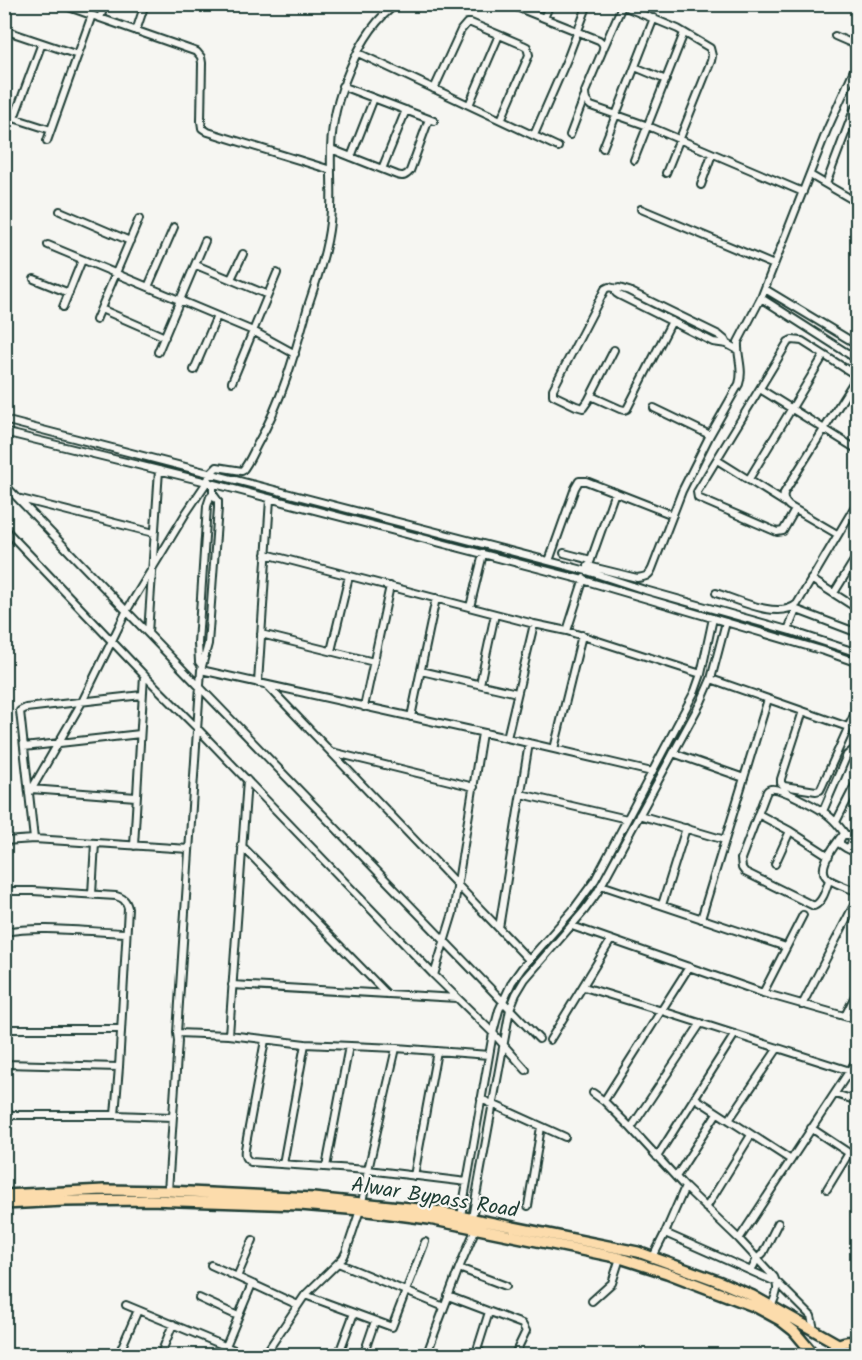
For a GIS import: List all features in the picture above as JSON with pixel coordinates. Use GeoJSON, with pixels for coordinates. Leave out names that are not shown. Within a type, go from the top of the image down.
{"type":"FeatureCollection","features":[{"type":"Feature","properties":{"kind":"main road","name":"Alwar Bypass Road"},"geometry":{"type":"LineString","coordinates":[[4,1195],[104,1190],[284,1196],[361,1206],[476,1228],[621,1258],[657,1269],[756,1307],[780,1320],[794,1331],[815,1356]]}},
{"type":"Feature","properties":{"kind":"main road","name":"Alwar Bypass Road"},"geometry":{"type":"LineString","coordinates":[[4,1204],[115,1200],[361,1206],[429,1210],[624,1249],[653,1257],[753,1296],[838,1344]]}},
{"type":"Feature","properties":{"kind":"main road"},"geometry":{"type":"LineString","coordinates":[[828,1356],[838,1344],[846,1341],[858,1342]]}},
{"type":"Feature","properties":{"kind":"street"},"geometry":{"type":"LineString","coordinates":[[60,4],[197,52],[201,57],[201,122],[202,128],[208,132],[331,170]]}},
{"type":"Feature","properties":{"kind":"street"},"geometry":{"type":"LineString","coordinates":[[100,18],[105,4]]}},
{"type":"Feature","properties":{"kind":"street"},"geometry":{"type":"LineString","coordinates":[[136,31],[146,4]]}},
{"type":"Feature","properties":{"kind":"street"},"geometry":{"type":"LineString","coordinates":[[240,481],[242,471],[272,415],[295,354],[328,234],[332,208],[331,149],[334,120],[342,86],[367,36],[379,19],[398,4]]}},
{"type":"Feature","properties":{"kind":"street"},"geometry":{"type":"LineString","coordinates":[[509,4],[599,40],[604,48]]}},
{"type":"Feature","properties":{"kind":"street"},"geometry":{"type":"LineString","coordinates":[[544,18],[550,4]]}},
{"type":"Feature","properties":{"kind":"street"},"geometry":{"type":"LineString","coordinates":[[534,135],[588,4]]}},
{"type":"Feature","properties":{"kind":"street"},"geometry":{"type":"LineString","coordinates":[[570,135],[620,5],[654,18],[710,48],[712,56],[666,173]]}},
{"type":"Feature","properties":{"kind":"street"},"geometry":{"type":"LineString","coordinates":[[47,141],[92,15]]}},
{"type":"Feature","properties":{"kind":"street"},"geometry":{"type":"LineString","coordinates":[[603,148],[654,18]]}},
{"type":"Feature","properties":{"kind":"street"},"geometry":{"type":"LineString","coordinates":[[434,89],[464,25],[471,23],[498,34],[526,47],[528,56],[501,120]]}},
{"type":"Feature","properties":{"kind":"street"},"geometry":{"type":"LineString","coordinates":[[4,30],[78,55]]}},
{"type":"Feature","properties":{"kind":"street"},"geometry":{"type":"LineString","coordinates":[[634,160],[684,33]]}},
{"type":"Feature","properties":{"kind":"street"},"geometry":{"type":"LineString","coordinates":[[469,105],[498,34]]}},
{"type":"Feature","properties":{"kind":"street"},"geometry":{"type":"LineString","coordinates":[[835,36],[858,46]]}},
{"type":"Feature","properties":{"kind":"street"},"geometry":{"type":"LineString","coordinates":[[14,118],[42,43]]}},
{"type":"Feature","properties":{"kind":"street"},"geometry":{"type":"LineString","coordinates":[[358,53],[558,147]]}},
{"type":"Feature","properties":{"kind":"street"},"geometry":{"type":"LineString","coordinates":[[645,590],[682,491],[739,384],[742,376],[738,350],[740,336],[765,290],[826,130],[858,61]]}},
{"type":"Feature","properties":{"kind":"street"},"geometry":{"type":"LineString","coordinates":[[635,67],[666,80]]}},
{"type":"Feature","properties":{"kind":"street"},"geometry":{"type":"LineString","coordinates":[[331,149],[382,170],[397,175],[407,175],[431,120],[342,86]]}},
{"type":"Feature","properties":{"kind":"street"},"geometry":{"type":"LineString","coordinates":[[351,157],[374,98]]}},
{"type":"Feature","properties":{"kind":"street"},"geometry":{"type":"LineString","coordinates":[[585,98],[591,106],[648,126],[803,192]]}},
{"type":"Feature","properties":{"kind":"street"},"geometry":{"type":"LineString","coordinates":[[826,184],[858,104]]}},
{"type":"Feature","properties":{"kind":"street"},"geometry":{"type":"LineString","coordinates":[[382,170],[406,110]]}},
{"type":"Feature","properties":{"kind":"street"},"geometry":{"type":"LineString","coordinates":[[4,115],[51,130]]}},
{"type":"Feature","properties":{"kind":"street"},"geometry":{"type":"LineString","coordinates":[[701,185],[712,154]]}},
{"type":"Feature","properties":{"kind":"street"},"geometry":{"type":"LineString","coordinates":[[810,175],[855,201],[858,188]]}},
{"type":"Feature","properties":{"kind":"street"},"geometry":{"type":"LineString","coordinates":[[640,208],[774,265]]}},
{"type":"Feature","properties":{"kind":"street"},"geometry":{"type":"LineString","coordinates":[[60,211],[130,241]]}},
{"type":"Feature","properties":{"kind":"street"},"geometry":{"type":"LineString","coordinates":[[96,320],[139,219]]}},
{"type":"Feature","properties":{"kind":"street"},"geometry":{"type":"LineString","coordinates":[[148,287],[174,227]]}},
{"type":"Feature","properties":{"kind":"street"},"geometry":{"type":"LineString","coordinates":[[158,352],[205,241]]}},
{"type":"Feature","properties":{"kind":"street"},"geometry":{"type":"LineString","coordinates":[[48,245],[217,316],[295,354]]}},
{"type":"Feature","properties":{"kind":"street"},"geometry":{"type":"LineString","coordinates":[[231,279],[243,254]]}},
{"type":"Feature","properties":{"kind":"street"},"geometry":{"type":"LineString","coordinates":[[63,306],[82,260]]}},
{"type":"Feature","properties":{"kind":"street"},"geometry":{"type":"LineString","coordinates":[[196,266],[268,295]]}},
{"type":"Feature","properties":{"kind":"street"},"geometry":{"type":"LineString","coordinates":[[232,382],[277,273]]}},
{"type":"Feature","properties":{"kind":"street"},"geometry":{"type":"LineString","coordinates":[[34,279],[69,293]]}},
{"type":"Feature","properties":{"kind":"street"},"geometry":{"type":"LineString","coordinates":[[614,350],[586,406],[580,408],[553,395],[605,289],[609,287],[629,291],[719,334],[727,344]]}},
{"type":"Feature","properties":{"kind":"street"},"geometry":{"type":"LineString","coordinates":[[617,289],[616,293],[713,342],[727,344],[738,350]]}},
{"type":"Feature","properties":{"kind":"street"},"geometry":{"type":"LineString","coordinates":[[765,290],[858,345]]}},
{"type":"Feature","properties":{"kind":"street"},"geometry":{"type":"LineString","coordinates":[[761,298],[858,360]]}},
{"type":"Feature","properties":{"kind":"street"},"geometry":{"type":"LineString","coordinates":[[101,309],[165,337]]}},
{"type":"Feature","properties":{"kind":"street"},"geometry":{"type":"LineString","coordinates":[[194,370],[217,316]]}},
{"type":"Feature","properties":{"kind":"street"},"geometry":{"type":"LineString","coordinates":[[591,396],[620,410],[627,409],[672,321]]}},
{"type":"Feature","properties":{"kind":"street"},"geometry":{"type":"LineString","coordinates":[[784,502],[784,493],[857,376],[802,341],[792,340],[788,342],[697,495],[698,498],[777,532],[783,531],[795,510]]}},
{"type":"Feature","properties":{"kind":"street"},"geometry":{"type":"LineString","coordinates":[[748,479],[824,355]]}},
{"type":"Feature","properties":{"kind":"street"},"geometry":{"type":"LineString","coordinates":[[760,389],[858,450]]}},
{"type":"Feature","properties":{"kind":"street"},"geometry":{"type":"LineString","coordinates":[[654,408],[710,435]]}},
{"type":"Feature","properties":{"kind":"street"},"geometry":{"type":"LineString","coordinates":[[4,420],[549,561],[589,566],[637,578],[650,574]]}},
{"type":"Feature","properties":{"kind":"street"},"geometry":{"type":"LineString","coordinates":[[4,432],[270,498],[584,580],[858,663]]}},
{"type":"Feature","properties":{"kind":"street"},"geometry":{"type":"LineString","coordinates":[[717,460],[837,534]]}},
{"type":"Feature","properties":{"kind":"street"},"geometry":{"type":"LineString","coordinates":[[168,1191],[200,687],[208,644],[218,508],[218,501],[210,483],[210,474],[217,467],[242,471]]}},
{"type":"Feature","properties":{"kind":"street"},"geometry":{"type":"LineString","coordinates":[[148,633],[159,470]]}},
{"type":"Feature","properties":{"kind":"street"},"geometry":{"type":"LineString","coordinates":[[549,561],[579,481],[586,481],[673,515]]}},
{"type":"Feature","properties":{"kind":"street"},"geometry":{"type":"LineString","coordinates":[[30,791],[82,702],[127,610],[152,568],[210,483]]}},
{"type":"Feature","properties":{"kind":"street"},"geometry":{"type":"LineString","coordinates":[[4,484],[539,1039]]}},
{"type":"Feature","properties":{"kind":"street"},"geometry":{"type":"LineString","coordinates":[[567,631],[615,492]]}},
{"type":"Feature","properties":{"kind":"street"},"geometry":{"type":"LineString","coordinates":[[213,494],[207,506],[198,643],[199,662],[202,668],[258,683],[652,772]]}},
{"type":"Feature","properties":{"kind":"street"},"geometry":{"type":"LineString","coordinates":[[258,683],[270,498]]}},
{"type":"Feature","properties":{"kind":"street"},"geometry":{"type":"LineString","coordinates":[[19,499],[154,533]]}},
{"type":"Feature","properties":{"kind":"street"},"geometry":{"type":"LineString","coordinates":[[788,630],[794,609],[858,501]]}},
{"type":"Feature","properties":{"kind":"street"},"geometry":{"type":"LineString","coordinates":[[4,528],[434,975],[493,1033],[526,1070]]}},
{"type":"Feature","properties":{"kind":"street"},"geometry":{"type":"LineString","coordinates":[[564,553],[645,590],[788,630],[858,653]]}},
{"type":"Feature","properties":{"kind":"street"},"geometry":{"type":"LineString","coordinates":[[267,554],[582,635],[701,674]]}},
{"type":"Feature","properties":{"kind":"street"},"geometry":{"type":"LineString","coordinates":[[470,607],[483,554]]}},
{"type":"Feature","properties":{"kind":"street"},"geometry":{"type":"LineString","coordinates":[[834,593],[858,554]]}},
{"type":"Feature","properties":{"kind":"street"},"geometry":{"type":"LineString","coordinates":[[331,651],[350,576]]}},
{"type":"Feature","properties":{"kind":"street"},"geometry":{"type":"LineString","coordinates":[[812,579],[858,609]]}},
{"type":"Feature","properties":{"kind":"street"},"geometry":{"type":"LineString","coordinates":[[364,706],[390,586]]}},
{"type":"Feature","properties":{"kind":"street"},"geometry":{"type":"LineString","coordinates":[[716,593],[770,610],[794,609],[858,633]]}},
{"type":"Feature","properties":{"kind":"street"},"geometry":{"type":"LineString","coordinates":[[411,717],[436,598]]}},
{"type":"Feature","properties":{"kind":"street"},"geometry":{"type":"LineString","coordinates":[[480,684],[495,614]]}},
{"type":"Feature","properties":{"kind":"street"},"geometry":{"type":"LineString","coordinates":[[461,1216],[499,1010],[512,982],[573,910],[595,880],[689,705],[701,674],[712,618]]}},
{"type":"Feature","properties":{"kind":"street"},"geometry":{"type":"LineString","coordinates":[[472,1218],[510,1009],[516,994],[525,979],[584,911],[601,885],[701,702],[711,679],[726,622]]}},
{"type":"Feature","properties":{"kind":"street"},"geometry":{"type":"LineString","coordinates":[[507,738],[534,624]]}},
{"type":"Feature","properties":{"kind":"street"},"geometry":{"type":"LineString","coordinates":[[261,634],[374,662]]}},
{"type":"Feature","properties":{"kind":"street"},"geometry":{"type":"LineString","coordinates":[[554,749],[582,635]]}},
{"type":"Feature","properties":{"kind":"street"},"geometry":{"type":"LineString","coordinates":[[421,670],[517,693]]}},
{"type":"Feature","properties":{"kind":"street"},"geometry":{"type":"LineString","coordinates":[[134,846],[144,675]]}},
{"type":"Feature","properties":{"kind":"street"},"geometry":{"type":"LineString","coordinates":[[711,679],[848,727]]}},
{"type":"Feature","properties":{"kind":"street"},"geometry":{"type":"LineString","coordinates":[[267,685],[529,960]]}},
{"type":"Feature","properties":{"kind":"street"},"geometry":{"type":"LineString","coordinates":[[34,839],[20,711],[26,708],[142,695]]}},
{"type":"Feature","properties":{"kind":"street"},"geometry":{"type":"LineString","coordinates":[[701,919],[768,699]]}},
{"type":"Feature","properties":{"kind":"street"},"geometry":{"type":"LineString","coordinates":[[803,711],[781,783],[784,786],[810,791],[820,790],[858,706]]}},
{"type":"Feature","properties":{"kind":"street"},"geometry":{"type":"LineString","coordinates":[[434,975],[453,913],[482,733]]}},
{"type":"Feature","properties":{"kind":"street"},"geometry":{"type":"LineString","coordinates":[[24,747],[140,734]]}},
{"type":"Feature","properties":{"kind":"street"},"geometry":{"type":"LineString","coordinates":[[499,928],[529,743]]}},
{"type":"Feature","properties":{"kind":"street"},"geometry":{"type":"LineString","coordinates":[[823,811],[847,755],[858,750]]}},
{"type":"Feature","properties":{"kind":"street"},"geometry":{"type":"LineString","coordinates":[[332,752],[474,787]]}},
{"type":"Feature","properties":{"kind":"street"},"geometry":{"type":"LineString","coordinates":[[673,753],[744,778]]}},
{"type":"Feature","properties":{"kind":"street"},"geometry":{"type":"LineString","coordinates":[[836,822],[858,779]]}},
{"type":"Feature","properties":{"kind":"street"},"geometry":{"type":"LineString","coordinates":[[229,1035],[247,780]]}},
{"type":"Feature","properties":{"kind":"street"},"geometry":{"type":"LineString","coordinates":[[830,880],[820,901],[814,906],[745,872],[742,868],[741,859],[767,791],[771,789],[785,792],[823,811],[836,822],[842,836],[840,844],[858,854]]}},
{"type":"Feature","properties":{"kind":"street"},"geometry":{"type":"LineString","coordinates":[[30,791],[136,797]]}},
{"type":"Feature","properties":{"kind":"street"},"geometry":{"type":"LineString","coordinates":[[521,794],[627,819]]}},
{"type":"Feature","properties":{"kind":"street"},"geometry":{"type":"LineString","coordinates":[[639,814],[725,840]]}},
{"type":"Feature","properties":{"kind":"street"},"geometry":{"type":"LineString","coordinates":[[758,814],[829,856]]}},
{"type":"Feature","properties":{"kind":"street"},"geometry":{"type":"LineString","coordinates":[[662,905],[686,828]]}},
{"type":"Feature","properties":{"kind":"street"},"geometry":{"type":"LineString","coordinates":[[846,848],[852,844],[852,838],[858,828]]}},
{"type":"Feature","properties":{"kind":"street"},"geometry":{"type":"LineString","coordinates":[[775,864],[790,831]]}},
{"type":"Feature","properties":{"kind":"street"},"geometry":{"type":"LineString","coordinates":[[852,838],[849,835],[842,836],[829,856],[823,872],[830,880],[858,892]]}},
{"type":"Feature","properties":{"kind":"street"},"geometry":{"type":"LineString","coordinates":[[4,841],[34,839],[189,849]]}},
{"type":"Feature","properties":{"kind":"street"},"geometry":{"type":"LineString","coordinates":[[92,894],[95,843]]}},
{"type":"Feature","properties":{"kind":"street"},"geometry":{"type":"LineString","coordinates":[[241,845],[387,994]]}},
{"type":"Feature","properties":{"kind":"street"},"geometry":{"type":"LineString","coordinates":[[601,885],[786,947]]}},
{"type":"Feature","properties":{"kind":"street"},"geometry":{"type":"LineString","coordinates":[[4,891],[116,896],[123,898],[126,902],[128,908],[115,1115]]}},
{"type":"Feature","properties":{"kind":"street"},"geometry":{"type":"LineString","coordinates":[[802,1005],[854,905]]}},
{"type":"Feature","properties":{"kind":"street"},"geometry":{"type":"LineString","coordinates":[[763,993],[802,915]]}},
{"type":"Feature","properties":{"kind":"street"},"geometry":{"type":"LineString","coordinates":[[572,926],[763,993],[858,1020]]}},
{"type":"Feature","properties":{"kind":"street"},"geometry":{"type":"LineString","coordinates":[[4,932],[45,930],[126,933]]}},
{"type":"Feature","properties":{"kind":"street"},"geometry":{"type":"LineString","coordinates":[[550,1040],[612,940]]}},
{"type":"Feature","properties":{"kind":"street"},"geometry":{"type":"LineString","coordinates":[[604,1101],[689,967]]}},
{"type":"Feature","properties":{"kind":"street"},"geometry":{"type":"LineString","coordinates":[[232,985],[457,998]]}},
{"type":"Feature","properties":{"kind":"street"},"geometry":{"type":"LineString","coordinates":[[584,987],[849,1071]]}},
{"type":"Feature","properties":{"kind":"street"},"geometry":{"type":"LineString","coordinates":[[845,1016],[858,990]]}},
{"type":"Feature","properties":{"kind":"street"},"geometry":{"type":"LineString","coordinates":[[631,1128],[701,1023]]}},
{"type":"Feature","properties":{"kind":"street"},"geometry":{"type":"LineString","coordinates":[[4,1029],[121,1029]]}},
{"type":"Feature","properties":{"kind":"street"},"geometry":{"type":"LineString","coordinates":[[177,1033],[229,1035],[305,1044],[489,1055]]}},
{"type":"Feature","properties":{"kind":"street"},"geometry":{"type":"LineString","coordinates":[[657,1157],[735,1034]]}},
{"type":"Feature","properties":{"kind":"street"},"geometry":{"type":"LineString","coordinates":[[266,1040],[244,1156],[246,1160],[368,1170],[466,1182]]}},
{"type":"Feature","properties":{"kind":"street"},"geometry":{"type":"LineString","coordinates":[[283,1164],[305,1044]]}},
{"type":"Feature","properties":{"kind":"street"},"geometry":{"type":"LineString","coordinates":[[326,1167],[349,1046]]}},
{"type":"Feature","properties":{"kind":"street"},"geometry":{"type":"LineString","coordinates":[[264,1356],[305,1295],[343,1258],[346,1252],[361,1206],[396,1048]]}},
{"type":"Feature","properties":{"kind":"street"},"geometry":{"type":"LineString","coordinates":[[729,1120],[778,1048]]}},
{"type":"Feature","properties":{"kind":"street"},"geometry":{"type":"LineString","coordinates":[[4,1051],[5,1064],[119,1066]]}},
{"type":"Feature","properties":{"kind":"street"},"geometry":{"type":"LineString","coordinates":[[414,1176],[437,1051]]}},
{"type":"Feature","properties":{"kind":"street"},"geometry":{"type":"LineString","coordinates":[[739,1239],[857,1060]]}},
{"type":"Feature","properties":{"kind":"street"},"geometry":{"type":"LineString","coordinates":[[593,1093],[631,1128],[685,1187],[757,1258],[811,1316],[814,1329]]}},
{"type":"Feature","properties":{"kind":"street"},"geometry":{"type":"LineString","coordinates":[[835,1094],[858,1101]]}},
{"type":"Feature","properties":{"kind":"street"},"geometry":{"type":"LineString","coordinates":[[695,1098],[791,1160]]}},
{"type":"Feature","properties":{"kind":"street"},"geometry":{"type":"LineString","coordinates":[[481,1099],[565,1137]]}},
{"type":"Feature","properties":{"kind":"street"},"geometry":{"type":"LineString","coordinates":[[676,1177],[717,1113]]}},
{"type":"Feature","properties":{"kind":"street"},"geometry":{"type":"LineString","coordinates":[[4,1115],[172,1117]]}},
{"type":"Feature","properties":{"kind":"street"},"geometry":{"type":"LineString","coordinates":[[528,1206],[541,1127]]}},
{"type":"Feature","properties":{"kind":"street"},"geometry":{"type":"LineString","coordinates":[[812,1128],[858,1159]]}},
{"type":"Feature","properties":{"kind":"street"},"geometry":{"type":"LineString","coordinates":[[706,1208],[751,1135]]}},
{"type":"Feature","properties":{"kind":"street"},"geometry":{"type":"LineString","coordinates":[[827,1189],[849,1153]]}},
{"type":"Feature","properties":{"kind":"street"},"geometry":{"type":"LineString","coordinates":[[653,1257],[685,1187]]}},
{"type":"Feature","properties":{"kind":"street"},"geometry":{"type":"LineString","coordinates":[[751,1271],[778,1223]]}},
{"type":"Feature","properties":{"kind":"street"},"geometry":{"type":"LineString","coordinates":[[426,1356],[476,1228]]}},
{"type":"Feature","properties":{"kind":"street"},"geometry":{"type":"LineString","coordinates":[[665,1233],[778,1283]]}},
{"type":"Feature","properties":{"kind":"street"},"geometry":{"type":"LineString","coordinates":[[237,1277],[253,1240]]}},
{"type":"Feature","properties":{"kind":"street"},"geometry":{"type":"LineString","coordinates":[[305,1295],[392,1327],[425,1242]]}},
{"type":"Feature","properties":{"kind":"street"},"geometry":{"type":"LineString","coordinates":[[592,1301],[612,1283],[621,1258]]}},
{"type":"Feature","properties":{"kind":"street"},"geometry":{"type":"LineString","coordinates":[[338,1263],[444,1307]]}},
{"type":"Feature","properties":{"kind":"street"},"geometry":{"type":"LineString","coordinates":[[211,1265],[298,1305]]}},
{"type":"Feature","properties":{"kind":"street"},"geometry":{"type":"LineString","coordinates":[[459,1268],[506,1286]]}},
{"type":"Feature","properties":{"kind":"street"},"geometry":{"type":"LineString","coordinates":[[772,1305],[778,1290],[778,1283]]}},
{"type":"Feature","properties":{"kind":"street"},"geometry":{"type":"LineString","coordinates":[[226,1346],[252,1284]]}},
{"type":"Feature","properties":{"kind":"street"},"geometry":{"type":"LineString","coordinates":[[448,1296],[522,1324],[526,1331],[514,1356]]}},
{"type":"Feature","properties":{"kind":"street"},"geometry":{"type":"LineString","coordinates":[[199,1298],[238,1316]]}},
{"type":"Feature","properties":{"kind":"street"},"geometry":{"type":"LineString","coordinates":[[126,1305],[249,1356]]}},
{"type":"Feature","properties":{"kind":"street"},"geometry":{"type":"LineString","coordinates":[[118,1356],[138,1310]]}},
{"type":"Feature","properties":{"kind":"street"},"geometry":{"type":"LineString","coordinates":[[488,1356],[481,1353],[477,1347],[489,1312]]}},
{"type":"Feature","properties":{"kind":"street"},"geometry":{"type":"LineString","coordinates":[[338,1356],[354,1313]]}},
{"type":"Feature","properties":{"kind":"street"},"geometry":{"type":"LineString","coordinates":[[363,1356],[375,1321]]}},
{"type":"Feature","properties":{"kind":"street"},"geometry":{"type":"LineString","coordinates":[[160,1356],[173,1324]]}}]}
